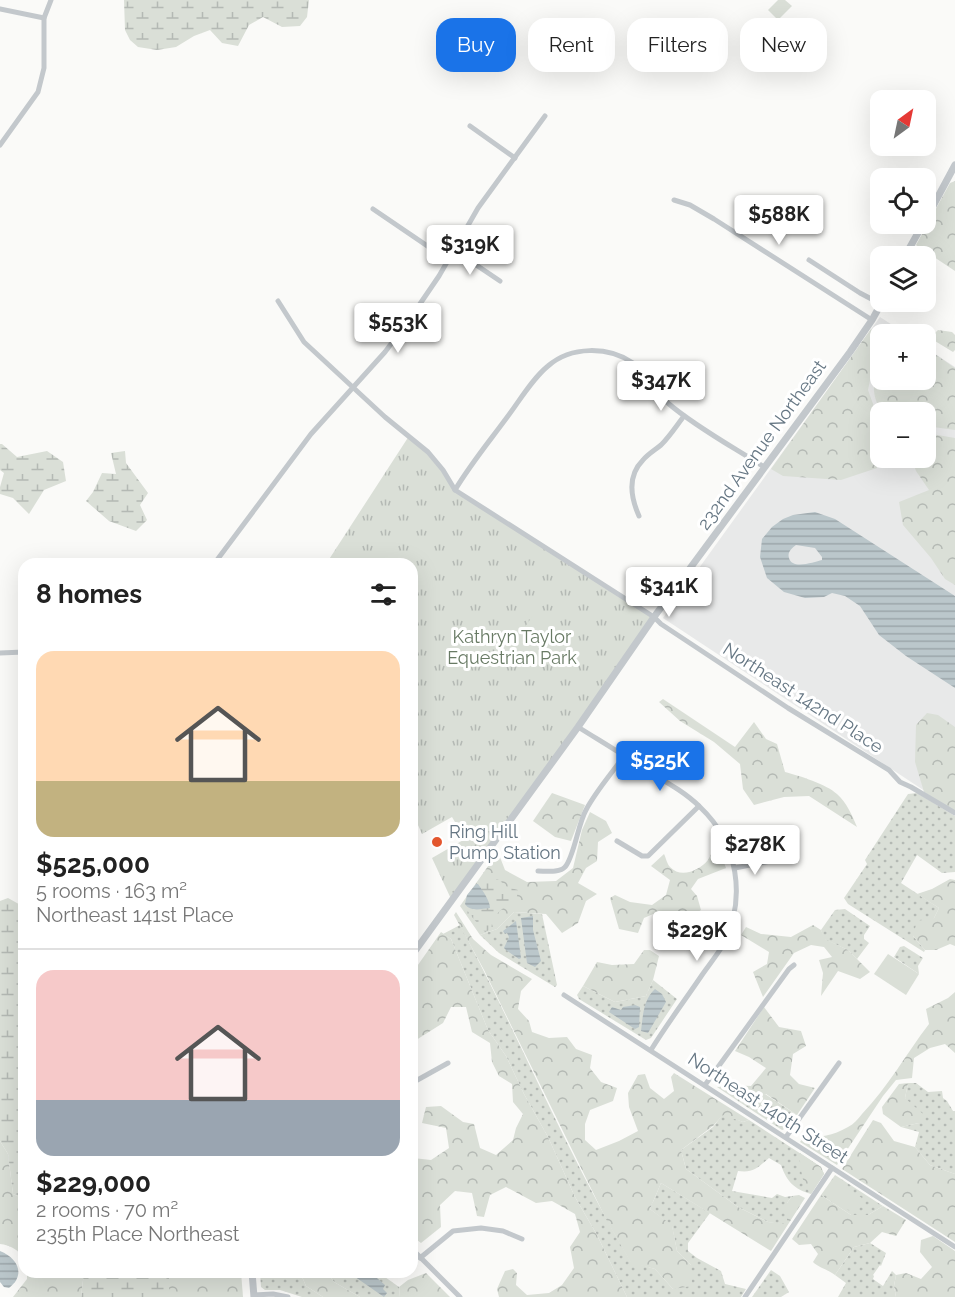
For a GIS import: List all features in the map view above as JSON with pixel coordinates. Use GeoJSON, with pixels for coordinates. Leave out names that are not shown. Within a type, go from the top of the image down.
{"type":"FeatureCollection","features":[{"type":"Feature","properties":{"kind":"street"},"geometry":{"type":"LineString","coordinates":[[0,145],[38,92],[44,68],[44,18],[51,0]]}},
{"type":"Feature","properties":{"kind":"street"},"geometry":{"type":"LineString","coordinates":[[0,9],[44,18]]}},
{"type":"Feature","properties":{"kind":"street"},"geometry":{"type":"LineString","coordinates":[[218,558],[311,434],[385,352],[409,320],[429,291],[478,208],[545,116]]}},
{"type":"Feature","properties":{"kind":"street"},"geometry":{"type":"LineString","coordinates":[[470,126],[515,158]]}},
{"type":"Feature","properties":{"kind":"street"},"geometry":{"type":"LineString","coordinates":[[936,201],[954,169]]}},
{"type":"Feature","properties":{"kind":"street"},"geometry":{"type":"LineString","coordinates":[[674,200],[690,205],[714,219],[872,320]]}},
{"type":"Feature","properties":{"kind":"street"},"geometry":{"type":"LineString","coordinates":[[373,209],[448,260]]}},
{"type":"Feature","properties":{"kind":"street"},"geometry":{"type":"LineString","coordinates":[[454,250],[500,281]]}},
{"type":"Feature","properties":{"kind":"street"},"geometry":{"type":"LineString","coordinates":[[809,260],[870,298]]}},
{"type":"Feature","properties":{"kind":"street","name":"Northeast 142nd Place"},"geometry":{"type":"LineString","coordinates":[[278,301],[304,342],[353,389],[428,452],[443,470],[455,490],[654,617],[661,624],[788,708],[889,770],[900,782],[955,813]]}},
{"type":"Feature","properties":{"kind":"street","name":"232nd Avenue Northeast"},"geometry":{"type":"LineString","coordinates":[[418,947],[578,727],[654,617],[850,352],[876,312]]}},
{"type":"Feature","properties":{"kind":"street"},"geometry":{"type":"LineString","coordinates":[[455,490],[536,378],[548,365],[578,352],[596,350],[617,355],[634,363],[659,394],[684,416],[764,467]]}},
{"type":"Feature","properties":{"kind":"street"},"geometry":{"type":"LineString","coordinates":[[639,516],[631,488],[635,472],[642,461],[662,444],[684,416]]}},
{"type":"Feature","properties":{"kind":"street"},"geometry":{"type":"LineString","coordinates":[[0,652],[18,652]]}},
{"type":"Feature","properties":{"kind":"street"},"geometry":{"type":"LineString","coordinates":[[578,727],[699,806],[711,818],[726,843],[735,868],[736,903],[730,929],[722,947],[668,1022],[651,1050]]}},
{"type":"Feature","properties":{"kind":"street"},"geometry":{"type":"LineString","coordinates":[[538,871],[560,871],[566,867],[586,809],[624,756]]}},
{"type":"Feature","properties":{"kind":"street"},"geometry":{"type":"LineString","coordinates":[[617,841],[642,856],[648,856],[699,806]]}},
{"type":"Feature","properties":{"kind":"street"},"geometry":{"type":"LineString","coordinates":[[735,868],[770,861]]}},
{"type":"Feature","properties":{"kind":"street"},"geometry":{"type":"LineString","coordinates":[[705,1085],[764,1001],[789,969],[794,966]]}},
{"type":"Feature","properties":{"kind":"street","name":"Northeast 140th Street"},"geometry":{"type":"LineString","coordinates":[[564,995],[955,1247]]}},
{"type":"Feature","properties":{"kind":"street"},"geometry":{"type":"LineString","coordinates":[[786,1137],[839,1063]]}},
{"type":"Feature","properties":{"kind":"street"},"geometry":{"type":"LineString","coordinates":[[418,1080],[448,1064]]}},
{"type":"Feature","properties":{"kind":"street"},"geometry":{"type":"LineString","coordinates":[[745,1297],[832,1168]]}},
{"type":"Feature","properties":{"kind":"street"},"geometry":{"type":"LineString","coordinates":[[420,1258],[453,1231],[481,1228],[503,1231],[522,1239]]}},
{"type":"Feature","properties":{"kind":"street"},"geometry":{"type":"LineString","coordinates":[[418,1256],[460,1297]]}},
{"type":"Feature","properties":{"kind":"street"},"geometry":{"type":"LineString","coordinates":[[252,1278],[254,1296],[273,1294],[288,1297]]}},
{"type":"Feature","properties":{"kind":"shaded area"},"geometry":{"type":"Polygon","coordinates":[[[880,317],[891,324],[875,324],[880,317]]]}},
{"type":"Feature","properties":{"kind":"shaded area"},"geometry":{"type":"Polygon","coordinates":[[[870,331],[870,390],[936,390],[936,355],[955,367],[955,811],[663,618],[870,331]]]}},
{"type":"Feature","properties":{"kind":"shaded area"},"geometry":{"type":"Polygon","coordinates":[[[815,512],[835,519],[955,596],[955,688],[879,635],[860,606],[845,596],[832,593],[824,597],[805,598],[784,592],[767,578],[760,557],[762,539],[772,527],[793,515],[815,512]],[[796,545],[789,552],[789,558],[794,564],[822,560],[815,548],[796,545]]]}},
{"type":"Feature","properties":{"kind":"shaded area"},"geometry":{"type":"Polygon","coordinates":[[[476,884],[486,896],[490,908],[473,909],[465,904],[467,895],[476,884]]]}},
{"type":"Feature","properties":{"kind":"shaded area"},"geometry":{"type":"Polygon","coordinates":[[[533,916],[533,930],[541,961],[535,967],[527,963],[521,918],[533,916]]]}},
{"type":"Feature","properties":{"kind":"shaded area"},"geometry":{"type":"Polygon","coordinates":[[[516,921],[521,958],[519,959],[504,948],[509,937],[503,931],[516,921]]]}},
{"type":"Feature","properties":{"kind":"shaded area"},"geometry":{"type":"Polygon","coordinates":[[[655,989],[662,994],[666,1002],[648,1033],[641,1031],[643,1014],[648,998],[655,989]]]}},
{"type":"Feature","properties":{"kind":"shaded area"},"geometry":{"type":"Polygon","coordinates":[[[635,1005],[640,1007],[639,1027],[635,1029],[609,1012],[612,1007],[621,1010],[623,1007],[635,1005]]]}},
{"type":"Feature","properties":{"kind":"shaded area"},"geometry":{"type":"Polygon","coordinates":[[[0,1251],[11,1258],[18,1267],[17,1278],[9,1288],[4,1287],[0,1282],[0,1251]]]}},
{"type":"Feature","properties":{"kind":"shaded area"},"geometry":{"type":"Polygon","coordinates":[[[357,1278],[377,1278],[385,1285],[383,1289],[387,1293],[384,1297],[357,1278]]]}},
{"type":"Feature","properties":{"kind":"green space"},"geometry":{"type":"Polygon","coordinates":[[[124,0],[309,0],[307,17],[300,26],[282,27],[263,17],[249,25],[238,46],[222,43],[210,30],[176,47],[157,50],[138,47],[130,40],[125,30],[124,0]]]}},
{"type":"Feature","properties":{"kind":"green space"},"geometry":{"type":"Polygon","coordinates":[[[778,0],[785,0],[792,6],[780,18],[776,18],[768,10],[778,0]]]}},
{"type":"Feature","properties":{"kind":"green space"},"geometry":{"type":"Polygon","coordinates":[[[955,181],[955,271],[936,258],[936,246],[916,245],[922,234],[936,234],[936,209],[950,183],[955,181]]]}},
{"type":"Feature","properties":{"kind":"green space"},"geometry":{"type":"Polygon","coordinates":[[[870,330],[868,390],[872,402],[870,402],[870,468],[877,468],[841,480],[783,476],[771,469],[870,330]]]}},
{"type":"Feature","properties":{"kind":"green space"},"geometry":{"type":"Polygon","coordinates":[[[938,330],[952,332],[955,335],[953,352],[936,342],[938,330]]]}},
{"type":"Feature","properties":{"kind":"green space"},"geometry":{"type":"Polygon","coordinates":[[[936,355],[955,368],[955,430],[936,427],[936,402],[877,402],[874,390],[936,390],[936,355]]]}},
{"type":"Feature","properties":{"kind":"green space"},"geometry":{"type":"Polygon","coordinates":[[[936,435],[955,438],[955,585],[945,579],[931,558],[903,525],[899,502],[929,490],[915,468],[936,468],[936,435]]]}},
{"type":"Feature","properties":{"kind":"green space","name":"Kathryn Taylor Equestrian Park"},"geometry":{"type":"Polygon","coordinates":[[[409,436],[428,452],[455,490],[654,617],[452,901],[432,858],[465,839],[452,817],[422,834],[418,825],[418,558],[330,558],[409,436]]]}},
{"type":"Feature","properties":{"kind":"green space"},"geometry":{"type":"Polygon","coordinates":[[[0,444],[17,457],[47,451],[63,462],[66,481],[44,490],[29,514],[13,498],[0,494],[4,473],[0,470],[0,444]]]}},
{"type":"Feature","properties":{"kind":"green space"},"geometry":{"type":"Polygon","coordinates":[[[125,451],[126,463],[148,493],[140,505],[147,520],[136,531],[109,521],[86,501],[102,473],[116,474],[111,453],[125,451]]]}},
{"type":"Feature","properties":{"kind":"green space"},"geometry":{"type":"Polygon","coordinates":[[[533,615],[554,629],[527,672],[505,657],[533,615]]]}},
{"type":"Feature","properties":{"kind":"green space"},"geometry":{"type":"Polygon","coordinates":[[[663,699],[735,747],[754,722],[766,739],[777,744],[785,772],[832,790],[846,805],[857,827],[809,796],[784,797],[754,805],[743,789],[740,764],[714,742],[680,721],[659,702],[663,699]]]}},
{"type":"Feature","properties":{"kind":"green space"},"geometry":{"type":"Polygon","coordinates":[[[927,713],[938,715],[955,727],[955,812],[924,792],[915,762],[916,725],[927,713]]]}},
{"type":"Feature","properties":{"kind":"green space"},"geometry":{"type":"Polygon","coordinates":[[[552,793],[585,805],[571,841],[555,837],[533,821],[552,793]]]}},
{"type":"Feature","properties":{"kind":"green space"},"geometry":{"type":"Polygon","coordinates":[[[917,793],[955,816],[955,872],[942,873],[917,855],[901,883],[939,908],[934,918],[913,936],[925,950],[924,952],[848,904],[844,898],[867,864],[865,860],[908,794],[917,793]]]}},
{"type":"Feature","properties":{"kind":"green space"},"geometry":{"type":"Polygon","coordinates":[[[590,812],[606,821],[612,833],[598,842],[597,861],[586,868],[578,883],[597,894],[586,901],[578,923],[562,933],[546,914],[514,912],[497,929],[480,935],[460,906],[498,852],[505,870],[527,882],[556,881],[573,868],[582,830],[590,812]]]}},
{"type":"Feature","properties":{"kind":"green space"},"geometry":{"type":"Polygon","coordinates":[[[713,846],[718,846],[726,868],[698,879],[691,889],[697,896],[701,910],[675,927],[660,911],[644,918],[638,933],[619,929],[610,898],[615,895],[630,902],[652,905],[666,895],[670,880],[651,866],[664,854],[674,871],[690,872],[708,860],[713,846]]]}},
{"type":"Feature","properties":{"kind":"green space"},"geometry":{"type":"Polygon","coordinates":[[[486,876],[518,890],[516,902],[499,912],[491,929],[485,932],[464,906],[486,876]]]}},
{"type":"Feature","properties":{"kind":"green space"},"geometry":{"type":"Polygon","coordinates":[[[950,879],[955,880],[955,946],[950,944],[936,950],[925,950],[913,936],[917,921],[934,918],[939,908],[917,894],[950,879]]]}},
{"type":"Feature","properties":{"kind":"green space"},"geometry":{"type":"Polygon","coordinates":[[[8,898],[18,904],[18,1196],[13,1194],[8,1154],[0,1141],[0,901],[8,898]]]}},
{"type":"Feature","properties":{"kind":"green space"},"geometry":{"type":"Polygon","coordinates":[[[845,909],[870,926],[864,935],[864,939],[869,943],[857,959],[848,950],[824,939],[821,930],[835,910],[845,909]]]}},
{"type":"Feature","properties":{"kind":"green space"},"geometry":{"type":"Polygon","coordinates":[[[456,912],[473,939],[491,955],[532,979],[521,991],[518,1009],[529,1021],[532,1032],[549,1038],[567,1037],[576,1049],[592,1055],[590,1068],[601,1082],[617,1088],[613,1101],[590,1110],[585,1124],[585,1140],[596,1150],[638,1131],[629,1107],[628,1093],[638,1075],[645,1074],[650,1088],[664,1099],[674,1091],[671,1077],[674,1073],[749,1120],[743,1122],[723,1115],[713,1126],[681,1150],[686,1169],[738,1207],[768,1222],[787,1224],[787,1203],[792,1196],[799,1195],[805,1198],[771,1251],[661,1183],[650,1209],[672,1225],[677,1251],[691,1265],[692,1286],[673,1289],[655,1269],[631,1263],[607,1221],[484,970],[454,915],[456,912]]]}},
{"type":"Feature","properties":{"kind":"green space"},"geometry":{"type":"Polygon","coordinates":[[[514,912],[542,914],[557,985],[555,987],[499,953],[480,935],[497,929],[514,912]]]}},
{"type":"Feature","properties":{"kind":"green space"},"geometry":{"type":"Polygon","coordinates":[[[460,925],[564,1137],[631,1262],[655,1269],[673,1289],[691,1265],[677,1251],[672,1226],[650,1209],[661,1183],[710,1213],[688,1243],[688,1251],[721,1271],[725,1284],[746,1289],[741,1297],[627,1297],[506,1056],[488,1030],[451,939],[443,934],[460,925]]]}},
{"type":"Feature","properties":{"kind":"green space"},"geometry":{"type":"Polygon","coordinates":[[[813,925],[821,930],[825,939],[848,950],[870,972],[860,979],[838,971],[821,996],[823,973],[819,960],[832,957],[824,947],[811,945],[794,953],[763,997],[753,972],[767,964],[769,952],[741,935],[746,927],[761,934],[791,937],[813,925]]]}},
{"type":"Feature","properties":{"kind":"green space"},"geometry":{"type":"Polygon","coordinates":[[[441,932],[451,939],[488,1030],[506,1056],[627,1297],[499,1297],[497,1289],[505,1271],[513,1269],[517,1273],[516,1285],[527,1295],[549,1293],[562,1285],[574,1268],[570,1247],[580,1232],[575,1214],[552,1201],[536,1203],[506,1187],[490,1195],[484,1217],[477,1216],[472,1193],[455,1191],[440,1205],[441,1227],[421,1243],[418,1241],[418,1159],[431,1160],[449,1148],[446,1128],[422,1123],[426,1107],[441,1106],[463,1122],[474,1124],[480,1148],[496,1155],[513,1140],[523,1114],[513,1102],[512,1084],[499,1076],[492,1062],[490,1043],[472,1032],[466,1007],[451,1007],[443,1023],[418,1039],[418,965],[441,932]]]}},
{"type":"Feature","properties":{"kind":"green space"},"geometry":{"type":"Polygon","coordinates":[[[904,946],[923,958],[918,966],[919,974],[894,957],[900,947],[904,946]]]}},
{"type":"Feature","properties":{"kind":"green space"},"geometry":{"type":"Polygon","coordinates":[[[644,950],[650,950],[659,956],[646,996],[615,1002],[583,986],[597,962],[612,965],[634,964],[644,950]]]}},
{"type":"Feature","properties":{"kind":"green space"},"geometry":{"type":"Polygon","coordinates":[[[888,954],[919,974],[906,995],[874,974],[888,954]]]}},
{"type":"Feature","properties":{"kind":"green space"},"geometry":{"type":"Polygon","coordinates":[[[653,980],[677,999],[651,1038],[646,1040],[579,999],[577,995],[583,986],[615,1002],[646,996],[653,980]]]}},
{"type":"Feature","properties":{"kind":"green space"},"geometry":{"type":"Polygon","coordinates":[[[955,992],[955,1053],[945,1044],[930,1048],[914,1058],[912,1078],[896,1080],[837,1165],[800,1142],[803,1138],[837,1132],[856,1121],[880,1093],[929,1024],[926,1009],[955,992]]]}},
{"type":"Feature","properties":{"kind":"green space"},"geometry":{"type":"Polygon","coordinates":[[[764,1007],[779,1027],[801,1031],[806,1046],[793,1054],[790,1075],[799,1084],[815,1088],[797,1115],[766,1094],[741,1103],[717,1087],[751,1086],[766,1068],[735,1051],[764,1007]]]}},
{"type":"Feature","properties":{"kind":"green space"},"geometry":{"type":"Polygon","coordinates":[[[908,1083],[916,1083],[928,1092],[942,1091],[943,1098],[955,1111],[955,1174],[930,1165],[915,1147],[919,1132],[901,1127],[919,1123],[905,1098],[908,1083]]]}},
{"type":"Feature","properties":{"kind":"green space"},"geometry":{"type":"Polygon","coordinates":[[[908,1083],[905,1098],[923,1114],[919,1123],[901,1127],[883,1114],[882,1107],[899,1084],[908,1083]]]}},
{"type":"Feature","properties":{"kind":"green space"},"geometry":{"type":"Polygon","coordinates":[[[765,1094],[797,1115],[790,1126],[782,1130],[741,1103],[765,1094]]]}},
{"type":"Feature","properties":{"kind":"green space"},"geometry":{"type":"Polygon","coordinates":[[[723,1114],[743,1122],[749,1120],[821,1167],[824,1174],[811,1194],[792,1184],[781,1165],[769,1158],[752,1170],[738,1171],[732,1191],[772,1198],[777,1194],[785,1197],[792,1196],[787,1203],[787,1225],[768,1222],[738,1207],[686,1169],[681,1150],[713,1127],[723,1114]]]}},
{"type":"Feature","properties":{"kind":"green space"},"geometry":{"type":"Polygon","coordinates":[[[873,1120],[881,1123],[894,1141],[915,1147],[930,1165],[955,1174],[955,1242],[842,1169],[873,1120]]]}},
{"type":"Feature","properties":{"kind":"green space"},"geometry":{"type":"Polygon","coordinates":[[[0,1141],[8,1154],[13,1194],[18,1196],[18,1251],[0,1244],[0,1141]]]}},
{"type":"Feature","properties":{"kind":"green space"},"geometry":{"type":"Polygon","coordinates":[[[800,1153],[821,1167],[824,1174],[811,1194],[805,1186],[800,1153]]]}},
{"type":"Feature","properties":{"kind":"green space"},"geometry":{"type":"Polygon","coordinates":[[[835,1175],[883,1206],[868,1215],[851,1215],[821,1195],[835,1175]]]}},
{"type":"Feature","properties":{"kind":"green space"},"geometry":{"type":"Polygon","coordinates":[[[834,1180],[862,1198],[853,1213],[825,1194],[834,1180]]]}},
{"type":"Feature","properties":{"kind":"green space"},"geometry":{"type":"Polygon","coordinates":[[[821,1195],[851,1215],[868,1215],[883,1206],[906,1220],[896,1236],[882,1232],[870,1243],[854,1247],[835,1275],[813,1262],[818,1254],[811,1244],[799,1245],[792,1239],[821,1195]]]}},
{"type":"Feature","properties":{"kind":"green space"},"geometry":{"type":"Polygon","coordinates":[[[933,1236],[955,1251],[955,1297],[896,1297],[894,1286],[896,1275],[906,1273],[921,1279],[932,1267],[920,1252],[921,1240],[933,1236]]]}},
{"type":"Feature","properties":{"kind":"green space"},"geometry":{"type":"Polygon","coordinates":[[[870,1243],[886,1253],[873,1279],[883,1286],[892,1271],[896,1275],[894,1286],[896,1297],[838,1297],[846,1283],[835,1275],[854,1247],[870,1243]]]}},
{"type":"Feature","properties":{"kind":"green space"},"geometry":{"type":"Polygon","coordinates":[[[771,1270],[780,1276],[789,1292],[781,1297],[752,1297],[771,1270]]]}},
{"type":"Feature","properties":{"kind":"green space"},"geometry":{"type":"Polygon","coordinates":[[[426,1273],[450,1297],[400,1297],[399,1287],[426,1273]]]}},
{"type":"Feature","properties":{"kind":"green space"},"geometry":{"type":"Polygon","coordinates":[[[83,1278],[81,1297],[13,1297],[27,1279],[83,1278]]]}},
{"type":"Feature","properties":{"kind":"green space"},"geometry":{"type":"Polygon","coordinates":[[[83,1278],[169,1278],[169,1297],[81,1297],[83,1278]]]}},
{"type":"Feature","properties":{"kind":"green space"},"geometry":{"type":"Polygon","coordinates":[[[169,1278],[241,1278],[243,1297],[169,1297],[169,1278]]]}},
{"type":"Feature","properties":{"kind":"green space"},"geometry":{"type":"Polygon","coordinates":[[[260,1278],[303,1278],[306,1286],[323,1297],[302,1297],[280,1290],[265,1290],[261,1287],[260,1278]]]}},
{"type":"Feature","properties":{"kind":"green space"},"geometry":{"type":"Polygon","coordinates":[[[303,1278],[331,1278],[334,1282],[360,1297],[323,1297],[306,1286],[303,1278]]]}},
{"type":"Feature","properties":{"kind":"green space"},"geometry":{"type":"Polygon","coordinates":[[[331,1278],[386,1278],[399,1287],[400,1297],[360,1297],[334,1282],[331,1278]]]}},
{"type":"Feature","properties":{"kind":"place","name":"Ring Hill Pump Station"},"geometry":{"type":"Point","coordinates":[437,842]}}]}
